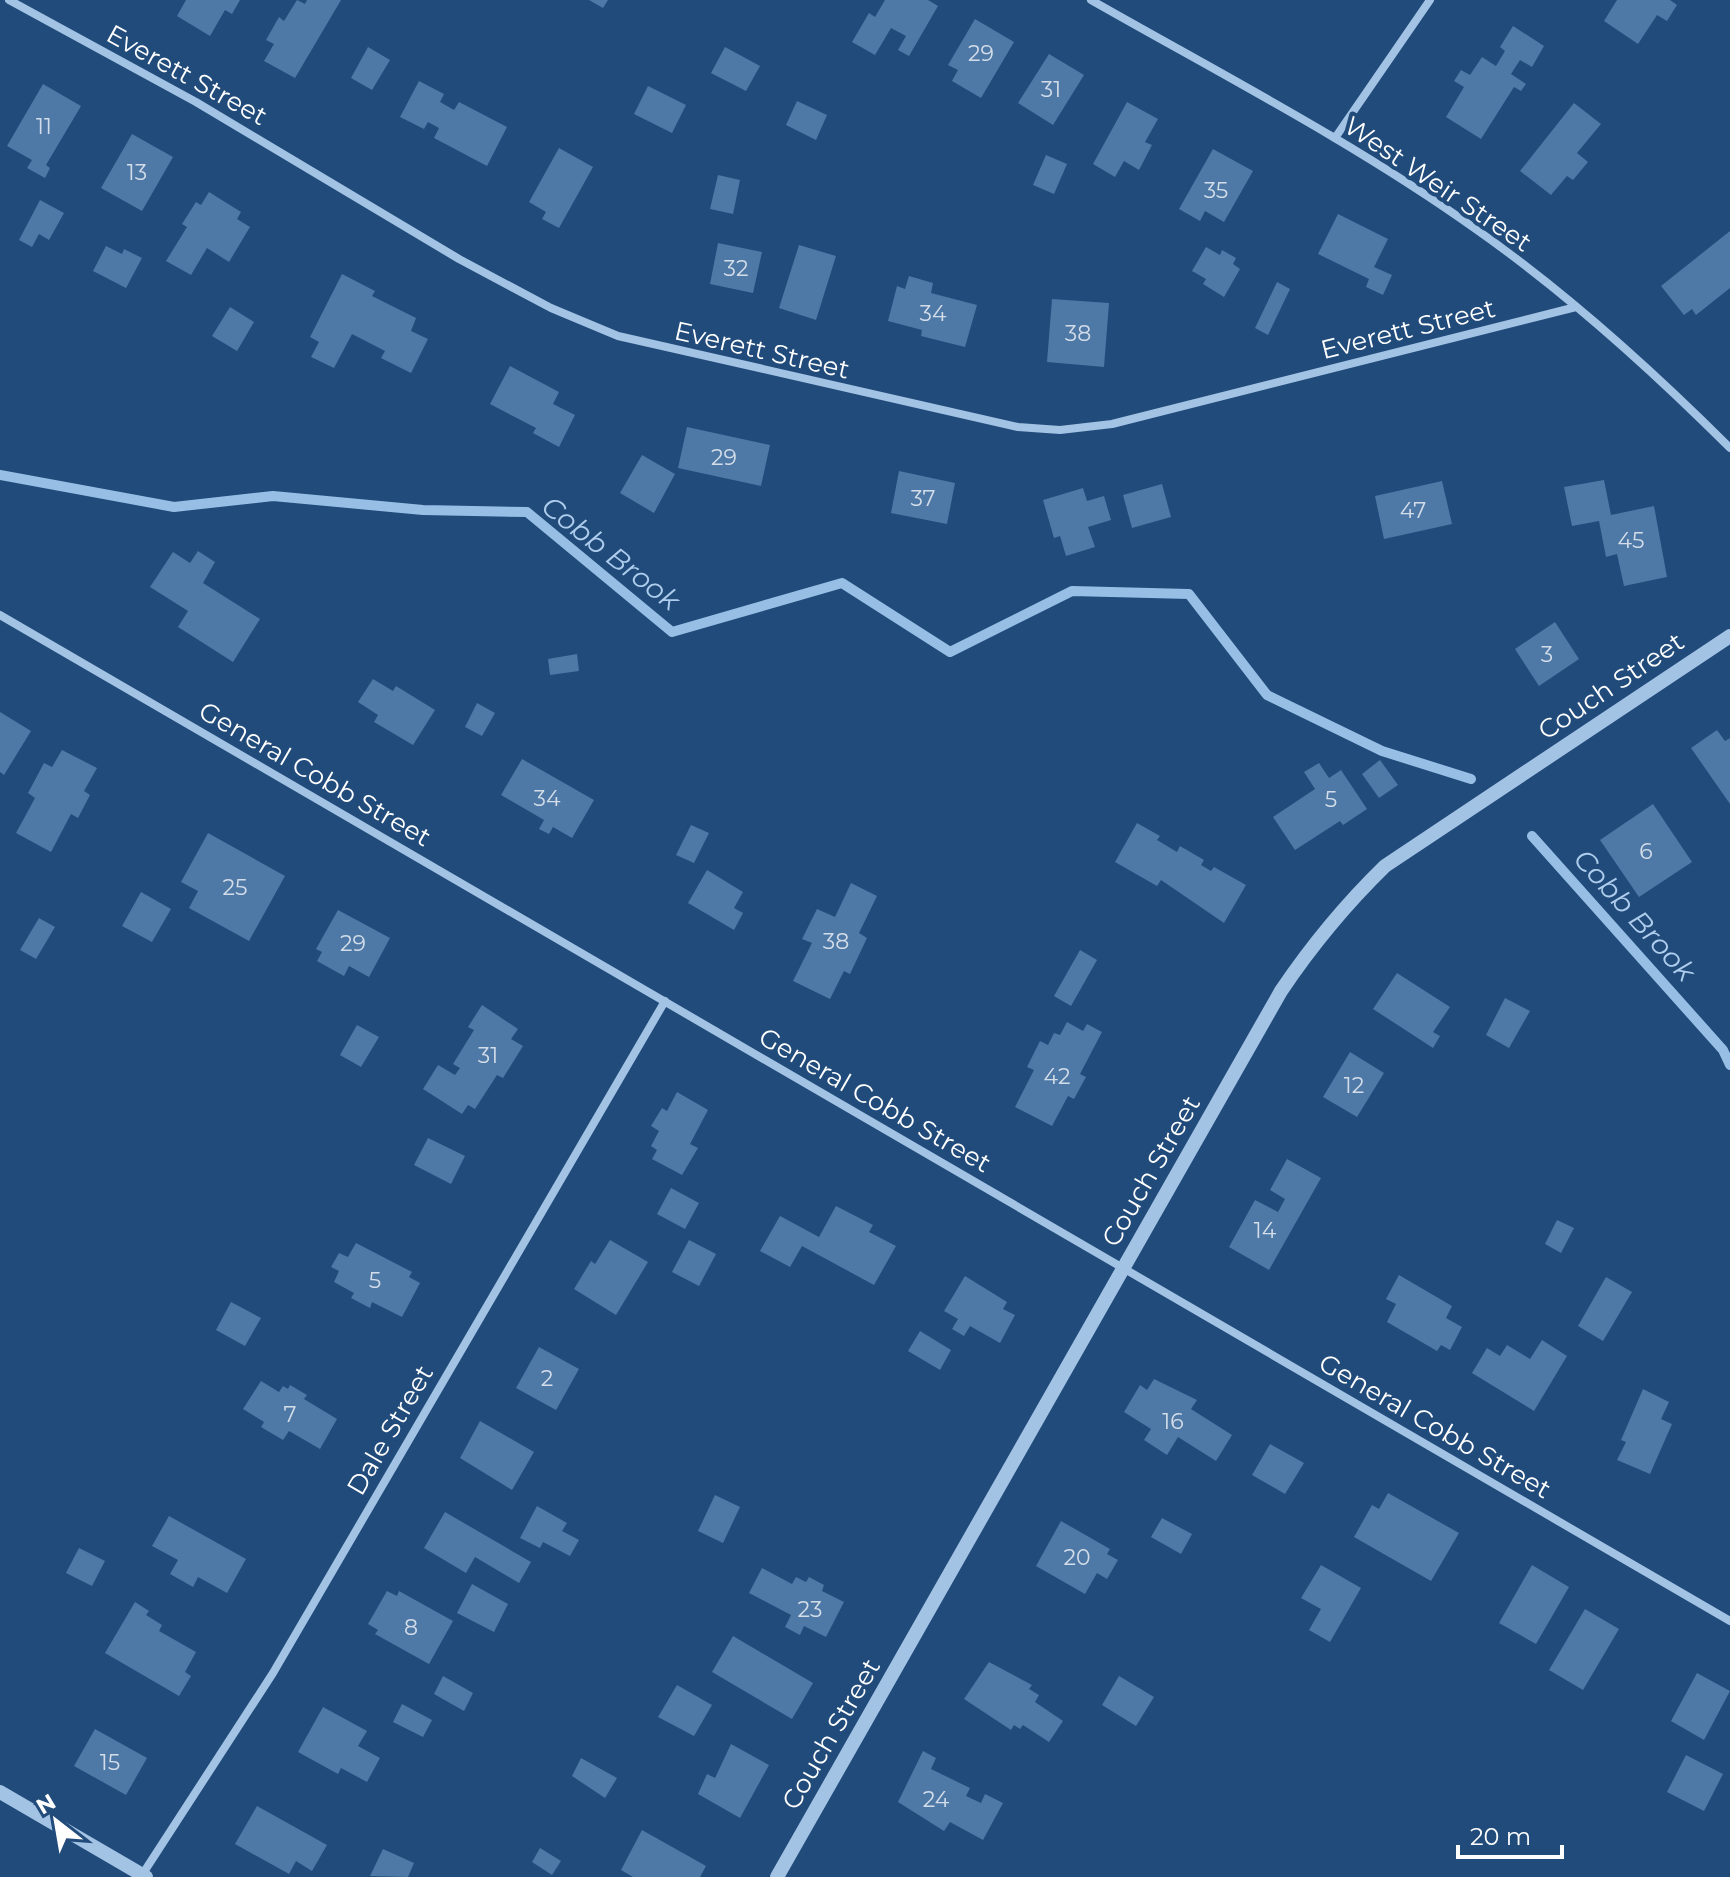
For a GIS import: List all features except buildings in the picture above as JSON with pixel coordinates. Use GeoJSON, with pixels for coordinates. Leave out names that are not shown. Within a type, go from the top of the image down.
{"type":"FeatureCollection","features":[{"type":"Feature","properties":{"kind":"street","name":"Everett Street"},"geometry":{"type":"LineString","coordinates":[[9,0],[196,102],[459,259],[584,323],[667,350],[768,369],[976,419],[1060,430],[1112,424],[1576,307]]}},
{"type":"Feature","properties":{"kind":"street","name":"West Weir Street"},"geometry":{"type":"LineString","coordinates":[[1091,0],[1335,138],[1480,231],[1576,307],[1730,448]]}},
{"type":"Feature","properties":{"kind":"street"},"geometry":{"type":"LineString","coordinates":[[1335,138],[1430,0]]}},
{"type":"Feature","properties":{"kind":"street","name":"General Cobb Street"},"geometry":{"type":"LineString","coordinates":[[0,615],[1730,1621]]}},
{"type":"Feature","properties":{"kind":"street","name":"Couch Street"},"geometry":{"type":"LineString","coordinates":[[777,1877],[1281,991],[1337,913],[1385,866],[1730,636]]}},
{"type":"Feature","properties":{"kind":"street","name":"Dale Street"},"geometry":{"type":"LineString","coordinates":[[144,1876],[273,1673],[665,1001]]}},
{"type":"Feature","properties":{"kind":"street"},"geometry":{"type":"LineString","coordinates":[[0,1792],[144,1876]]}},
{"type":"Feature","properties":{"kind":"waterway","name":"Cobb Brook"},"geometry":{"type":"LineString","coordinates":[[0,475],[174,507],[273,496],[423,510],[527,512],[672,632],[842,583],[950,652],[1072,591],[1189,594],[1267,695],[1382,751],[1471,779]]}},
{"type":"Feature","properties":{"kind":"waterway","name":"Cobb Brook"},"geometry":{"type":"LineString","coordinates":[[1532,836],[1723,1050],[1730,1065]]}}]}
